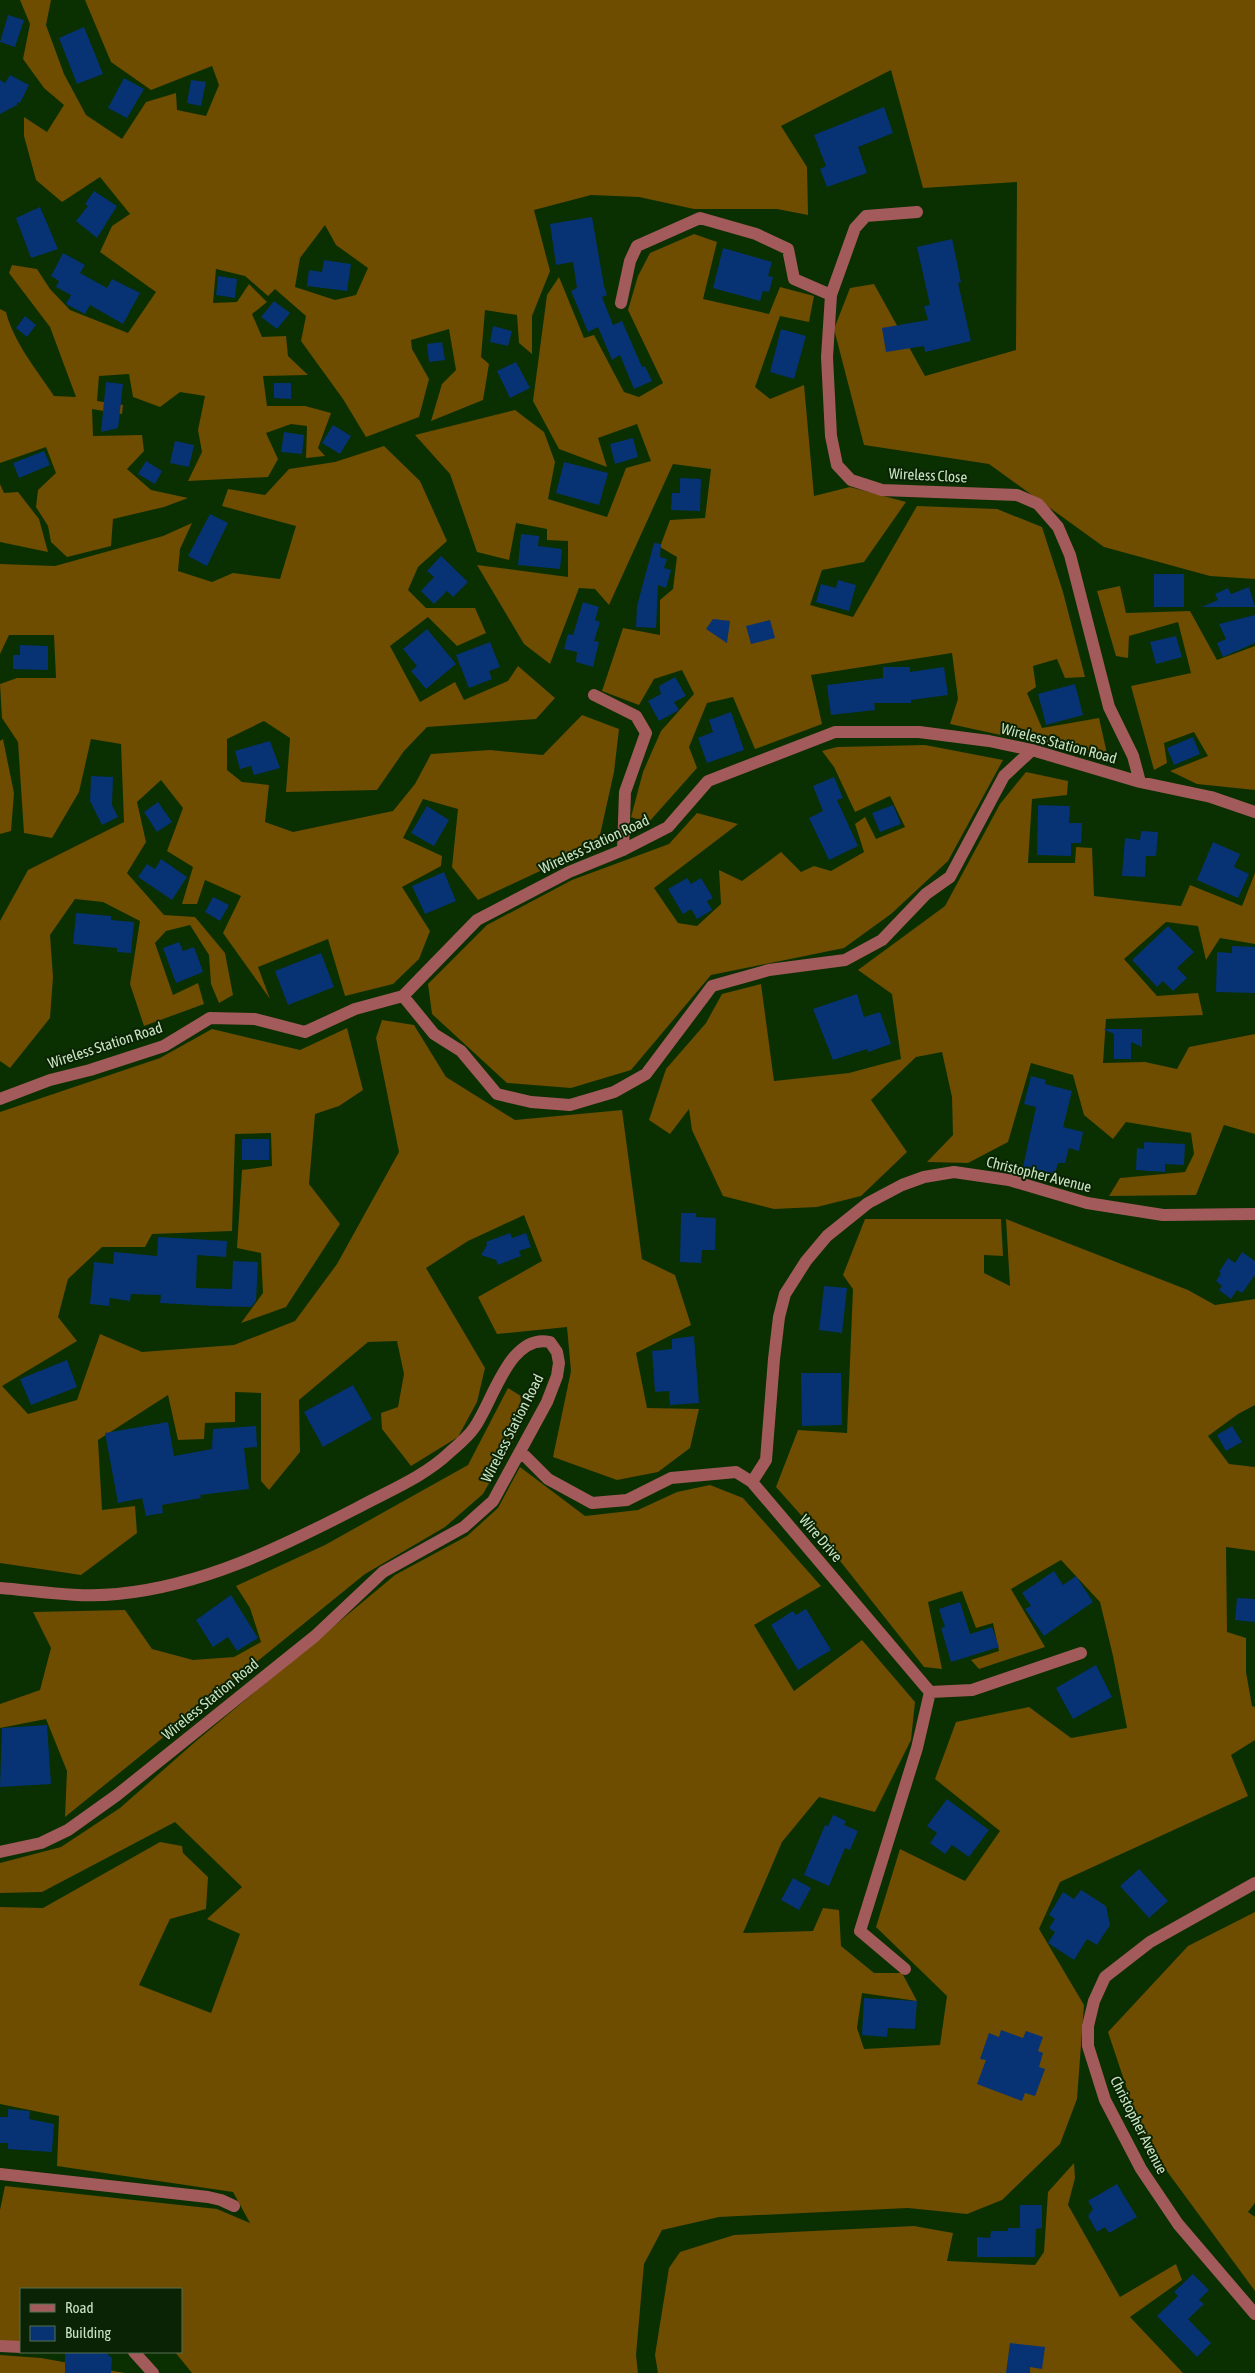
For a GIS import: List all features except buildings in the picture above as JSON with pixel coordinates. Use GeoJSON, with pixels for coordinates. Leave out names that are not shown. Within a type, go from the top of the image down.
{"type":"FeatureCollection","features":[{"type":"Feature","properties":{"kind":"street","name":"Wireless Close"},"geometry":{"type":"LineString","coordinates":[[917,212],[866,216],[854,228],[831,295],[827,357],[831,436],[837,465],[851,480],[882,490],[1017,495],[1038,504],[1058,528],[1070,555],[1109,707],[1133,756],[1140,782]]}},
{"type":"Feature","properties":{"kind":"street"},"geometry":{"type":"LineString","coordinates":[[621,303],[630,261],[637,246],[700,218],[756,234],[788,249],[794,279],[831,295]]}},
{"type":"Feature","properties":{"kind":"street"},"geometry":{"type":"LineString","coordinates":[[594,695],[636,716],[646,733],[625,792],[623,850]]}},
{"type":"Feature","properties":{"kind":"street","name":"Wireless Station Road"},"geometry":{"type":"LineString","coordinates":[[0,1099],[50,1080],[90,1070],[164,1046],[210,1018],[255,1019],[305,1032],[356,1009],[403,996],[477,920],[569,872],[623,850],[668,827],[708,781],[835,732],[919,732],[989,741],[1032,750],[1140,782],[1211,797],[1255,812]]}},
{"type":"Feature","properties":{"kind":"street"},"geometry":{"type":"LineString","coordinates":[[403,996],[434,1034],[461,1051],[497,1094],[531,1102],[570,1105],[614,1092],[646,1074],[712,986],[769,970],[846,960],[882,940],[926,894],[950,877],[1004,776],[1032,750]]}},
{"type":"Feature","properties":{"kind":"street","name":"Christopher Avenue"},"geometry":{"type":"LineString","coordinates":[[752,1482],[766,1460],[774,1359],[779,1317],[785,1294],[806,1261],[827,1236],[868,1203],[916,1180],[954,1172],[1009,1180],[1086,1203],[1163,1214],[1255,1214]]}},
{"type":"Feature","properties":{"kind":"street","name":"Wireless Station Road"},"geometry":{"type":"LineString","coordinates":[[0,1588],[80,1594],[117,1594],[200,1578],[285,1545],[436,1466],[474,1429],[516,1354],[529,1343],[540,1340],[550,1342],[557,1352],[559,1363],[547,1402],[521,1452],[493,1501],[464,1528],[383,1572],[315,1636],[117,1795],[68,1830],[41,1843],[0,1852]]}},
{"type":"Feature","properties":{"kind":"street","name":"Wire Drive"},"geometry":{"type":"LineString","coordinates":[[521,1452],[548,1479],[592,1503],[627,1500],[671,1478],[736,1472],[752,1482],[930,1692]]}},
{"type":"Feature","properties":{"kind":"street"},"geometry":{"type":"LineString","coordinates":[[905,1969],[860,1931],[918,1748],[930,1692],[972,1690],[1081,1653]]}},
{"type":"Feature","properties":{"kind":"street","name":"Christopher Avenue"},"geometry":{"type":"LineString","coordinates":[[1255,1883],[1150,1942],[1105,1977],[1094,2001],[1088,2026],[1088,2046],[1104,2100],[1141,2169],[1178,2224],[1255,2314]]}},
{"type":"Feature","properties":{"kind":"street"},"geometry":{"type":"LineString","coordinates":[[0,2174],[208,2197],[234,2206]]}},
{"type":"Feature","properties":{"kind":"street"},"geometry":{"type":"LineString","coordinates":[[0,2346],[20,2347]]}},
{"type":"Feature","properties":{"kind":"street"},"geometry":{"type":"LineString","coordinates":[[135,2353],[153,2373]]}},
{"type":"Feature","properties":{"kind":"shaded area"},"geometry":{"type":"Polygon","coordinates":[[[20,0],[51,0],[46,25],[64,74],[86,115],[122,139],[146,102],[176,93],[177,110],[206,116],[219,85],[212,66],[151,90],[111,62],[85,0],[1255,0],[1255,579],[1210,576],[1104,547],[989,464],[864,445],[834,329],[850,288],[874,284],[925,376],[1016,350],[1017,182],[923,188],[891,70],[781,126],[807,167],[808,215],[777,209],[694,209],[639,197],[591,195],[534,210],[550,271],[532,316],[532,354],[519,343],[517,315],[485,310],[481,357],[489,364],[483,400],[431,421],[442,384],[456,370],[449,329],[411,340],[412,349],[429,379],[419,417],[366,437],[343,399],[301,341],[306,316],[275,289],[268,296],[245,276],[216,269],[213,303],[237,302],[249,284],[267,302],[252,314],[262,337],[286,336],[288,356],[308,375],[263,376],[267,406],[305,406],[331,413],[318,448],[325,456],[306,458],[307,426],[291,424],[266,433],[278,459],[268,477],[188,481],[202,452],[198,430],[205,396],[180,392],[160,407],[133,397],[129,374],[99,376],[97,401],[123,405],[122,414],[92,409],[93,436],[142,435],[144,451],[127,469],[151,490],[188,498],[164,507],[113,519],[111,546],[67,557],[51,542],[48,526],[36,507],[38,490],[56,473],[46,447],[0,463],[0,309],[6,312],[14,335],[54,396],[76,397],[50,327],[9,273],[12,265],[37,269],[50,289],[70,310],[128,333],[156,292],[100,252],[112,226],[130,214],[100,177],[62,202],[36,180],[24,136],[24,117],[47,132],[64,105],[44,88],[23,59],[30,24],[20,0]],[[325,225],[300,258],[295,287],[335,300],[356,295],[368,268],[336,245],[325,225]]]}},
{"type":"Feature","properties":{"kind":"shaded area"},"geometry":{"type":"Polygon","coordinates":[[[694,234],[717,242],[703,299],[769,314],[780,287],[814,296],[809,322],[780,316],[755,387],[770,399],[804,385],[814,496],[850,487],[906,502],[864,562],[822,570],[810,605],[853,617],[917,506],[997,509],[1042,527],[1063,592],[1085,677],[1065,678],[1057,659],[1033,666],[1036,687],[1027,693],[1042,728],[1099,718],[1108,758],[950,724],[958,699],[952,653],[811,675],[822,724],[755,749],[733,697],[707,703],[689,747],[697,768],[648,823],[631,817],[643,772],[661,731],[694,694],[682,670],[654,679],[639,705],[602,691],[623,628],[660,635],[660,600],[673,589],[677,557],[660,547],[670,520],[705,518],[711,469],[673,464],[609,605],[595,589],[579,588],[550,664],[524,644],[477,565],[568,577],[568,541],[547,540],[547,529],[516,523],[509,560],[477,552],[450,474],[415,435],[515,410],[544,432],[555,462],[548,499],[607,517],[626,468],[651,461],[637,424],[598,438],[607,467],[559,449],[533,401],[547,295],[559,277],[584,338],[594,335],[624,392],[639,397],[663,383],[628,310],[638,276],[650,253],[694,234]]]}},
{"type":"Feature","properties":{"kind":"shaded area"},"geometry":{"type":"Polygon","coordinates":[[[384,446],[420,481],[447,541],[418,567],[408,590],[426,608],[475,608],[486,633],[457,646],[428,617],[390,646],[420,702],[455,682],[464,700],[508,681],[518,666],[555,698],[536,719],[427,727],[404,751],[377,790],[286,792],[290,738],[264,721],[227,739],[227,770],[242,782],[269,785],[265,822],[293,832],[393,811],[415,784],[431,754],[490,750],[543,755],[582,715],[619,729],[614,772],[598,844],[478,900],[452,867],[458,809],[423,799],[403,838],[442,856],[441,866],[402,887],[430,931],[419,959],[393,984],[345,996],[328,939],[258,967],[270,999],[223,933],[241,896],[205,880],[197,904],[182,904],[193,867],[167,851],[183,808],[161,780],[137,802],[146,842],[127,873],[164,915],[195,917],[225,953],[233,995],[219,1003],[211,984],[209,955],[190,925],[166,931],[155,943],[173,995],[198,983],[204,1004],[144,1026],[130,984],[140,921],[103,902],[75,899],[50,935],[53,977],[50,1018],[10,1068],[0,1061],[0,921],[28,870],[124,822],[121,744],[91,739],[79,792],[52,838],[24,833],[18,742],[2,718],[0,684],[17,678],[56,678],[54,635],[9,635],[0,654],[0,564],[55,566],[163,536],[192,523],[180,549],[178,571],[212,582],[233,573],[280,579],[296,526],[222,506],[228,489],[265,495],[289,469],[335,462],[384,446]]]}},
{"type":"Feature","properties":{"kind":"shaded area"},"geometry":{"type":"Polygon","coordinates":[[[0,484],[4,493],[18,492],[39,519],[48,552],[0,542],[0,484]]]}},
{"type":"Feature","properties":{"kind":"shaded area"},"geometry":{"type":"Polygon","coordinates":[[[1120,586],[1126,613],[1190,611],[1217,660],[1255,646],[1255,790],[1197,784],[1170,771],[1208,756],[1194,732],[1164,743],[1167,763],[1154,770],[1131,686],[1191,673],[1178,622],[1129,636],[1128,658],[1116,656],[1097,591],[1120,586]]]}},
{"type":"Feature","properties":{"kind":"shaded area"},"geometry":{"type":"Polygon","coordinates":[[[3,739],[14,793],[11,831],[0,834],[0,741],[3,739]]]}},
{"type":"Feature","properties":{"kind":"shaded area"},"geometry":{"type":"Polygon","coordinates":[[[925,745],[1003,760],[948,861],[891,914],[844,948],[711,975],[631,1070],[571,1088],[507,1083],[432,1014],[428,984],[487,925],[572,880],[669,844],[697,813],[738,824],[654,888],[678,923],[697,926],[721,904],[719,870],[742,881],[781,852],[801,872],[814,866],[831,871],[864,852],[855,824],[865,817],[876,839],[905,827],[890,796],[855,812],[834,767],[822,751],[837,747],[925,745]]]}},
{"type":"Feature","properties":{"kind":"shaded area"},"geometry":{"type":"Polygon","coordinates":[[[1026,772],[1068,781],[1067,795],[1032,799],[1028,863],[1075,863],[1076,847],[1092,848],[1094,896],[1181,906],[1190,885],[1242,906],[1255,873],[1255,944],[1220,938],[1206,960],[1198,926],[1166,922],[1124,959],[1157,996],[1198,993],[1203,1015],[1106,1019],[1103,1063],[1145,1062],[1177,1069],[1189,1047],[1255,1034],[1255,1134],[1224,1125],[1196,1195],[1109,1196],[1120,1178],[1185,1172],[1194,1154],[1191,1133],[1126,1122],[1113,1139],[1084,1115],[1073,1075],[1031,1063],[1008,1142],[968,1163],[927,1162],[953,1135],[952,1097],[942,1052],[916,1057],[871,1100],[907,1152],[861,1196],[817,1207],[774,1209],[723,1196],[692,1130],[689,1109],[670,1134],[649,1120],[666,1069],[706,1023],[722,994],[761,984],[774,1081],[849,1073],[901,1059],[892,994],[858,970],[945,906],[1000,804],[1026,772]]]}},
{"type":"Feature","properties":{"kind":"shaded area"},"geometry":{"type":"Polygon","coordinates":[[[382,1020],[414,1025],[446,1077],[515,1120],[622,1110],[642,1259],[675,1275],[691,1325],[636,1353],[647,1408],[699,1409],[690,1448],[658,1472],[617,1480],[553,1457],[571,1371],[567,1327],[497,1334],[478,1297],[542,1261],[524,1215],[468,1241],[426,1268],[485,1368],[477,1402],[458,1437],[411,1466],[382,1429],[381,1413],[398,1407],[404,1374],[397,1341],[368,1342],[299,1400],[300,1452],[269,1490],[261,1481],[261,1393],[235,1392],[235,1422],[205,1423],[204,1439],[178,1440],[168,1395],[98,1440],[102,1510],[135,1506],[137,1533],[81,1575],[0,1563],[0,1112],[160,1058],[212,1029],[300,1050],[347,1028],[363,1090],[339,1106],[315,1114],[309,1184],[340,1224],[286,1307],[241,1323],[263,1293],[261,1253],[237,1248],[242,1170],[272,1166],[271,1133],[235,1134],[232,1231],[152,1234],[145,1247],[102,1247],[68,1279],[58,1317],[77,1341],[2,1386],[28,1414],[77,1400],[100,1334],[142,1352],[234,1345],[295,1321],[337,1264],[399,1152],[376,1038],[382,1020]]]}},
{"type":"Feature","properties":{"kind":"shaded area"},"geometry":{"type":"Polygon","coordinates":[[[865,1219],[1001,1219],[1003,1256],[984,1255],[984,1273],[1010,1286],[1006,1219],[1188,1290],[1215,1305],[1255,1299],[1255,1405],[1238,1414],[1208,1436],[1229,1464],[1255,1467],[1255,1551],[1226,1547],[1227,1632],[1246,1638],[1246,1672],[1252,1706],[1255,1707],[1255,1740],[1231,1755],[1248,1796],[1060,1882],[1039,1929],[1084,2005],[1077,2099],[1060,2144],[1002,2200],[967,2214],[908,2208],[719,2217],[662,2230],[644,2264],[636,2355],[638,2373],[192,2373],[176,2353],[182,2353],[182,2288],[20,2288],[20,2342],[0,2342],[0,2210],[5,2186],[217,2209],[250,2223],[233,2192],[57,2166],[59,2116],[0,2104],[0,1907],[43,1908],[160,1842],[182,1846],[183,1853],[208,1877],[206,1909],[170,1919],[139,1985],[211,2013],[240,1934],[207,1919],[242,1887],[175,1822],[42,1892],[0,1893],[0,1863],[61,1847],[120,1808],[195,1742],[395,1575],[467,1536],[498,1508],[520,1467],[585,1516],[638,1510],[677,1492],[710,1485],[743,1498],[821,1586],[754,1625],[794,1691],[862,1640],[915,1702],[911,1740],[875,1812],[819,1797],[782,1842],[743,1933],[813,1931],[823,1908],[839,1910],[841,1946],[874,1973],[902,1973],[917,2001],[862,1993],[857,2028],[864,2049],[940,2045],[947,1996],[876,1927],[900,1849],[965,1881],[1000,1831],[935,1779],[956,1722],[1029,1707],[1071,1738],[1127,1728],[1100,1602],[1061,1560],[1011,1589],[1045,1647],[979,1669],[971,1660],[999,1651],[993,1623],[976,1628],[962,1591],[928,1602],[942,1669],[924,1667],[825,1542],[776,1487],[798,1430],[847,1433],[853,1289],[843,1275],[865,1219]]]}},
{"type":"Feature","properties":{"kind":"shaded area"},"geometry":{"type":"Polygon","coordinates":[[[508,1388],[521,1396],[520,1428],[483,1494],[445,1527],[365,1574],[65,1817],[67,1771],[46,1719],[0,1728],[0,1704],[40,1690],[51,1648],[33,1612],[125,1610],[152,1649],[193,1660],[234,1657],[261,1642],[250,1608],[236,1586],[325,1545],[468,1465],[508,1388]]]}},
{"type":"Feature","properties":{"kind":"shaded area"},"geometry":{"type":"Polygon","coordinates":[[[1255,1912],[1255,2203],[1248,2212],[1255,2217],[1255,2291],[1144,2140],[1108,2032],[1188,1946],[1255,1912]]]}},
{"type":"Feature","properties":{"kind":"shaded area"},"geometry":{"type":"Polygon","coordinates":[[[1074,2163],[1075,2178],[1068,2205],[1120,2297],[1176,2264],[1182,2280],[1130,2317],[1183,2373],[658,2373],[655,2355],[669,2268],[680,2252],[734,2235],[914,2226],[953,2233],[947,2261],[1035,2265],[1044,2252],[1048,2192],[1074,2163]]]}},
{"type":"Feature","properties":{"kind":"shaded area"},"geometry":{"type":"Polygon","coordinates":[[[0,2355],[41,2358],[125,2373],[0,2373],[0,2355]]]}}]}
